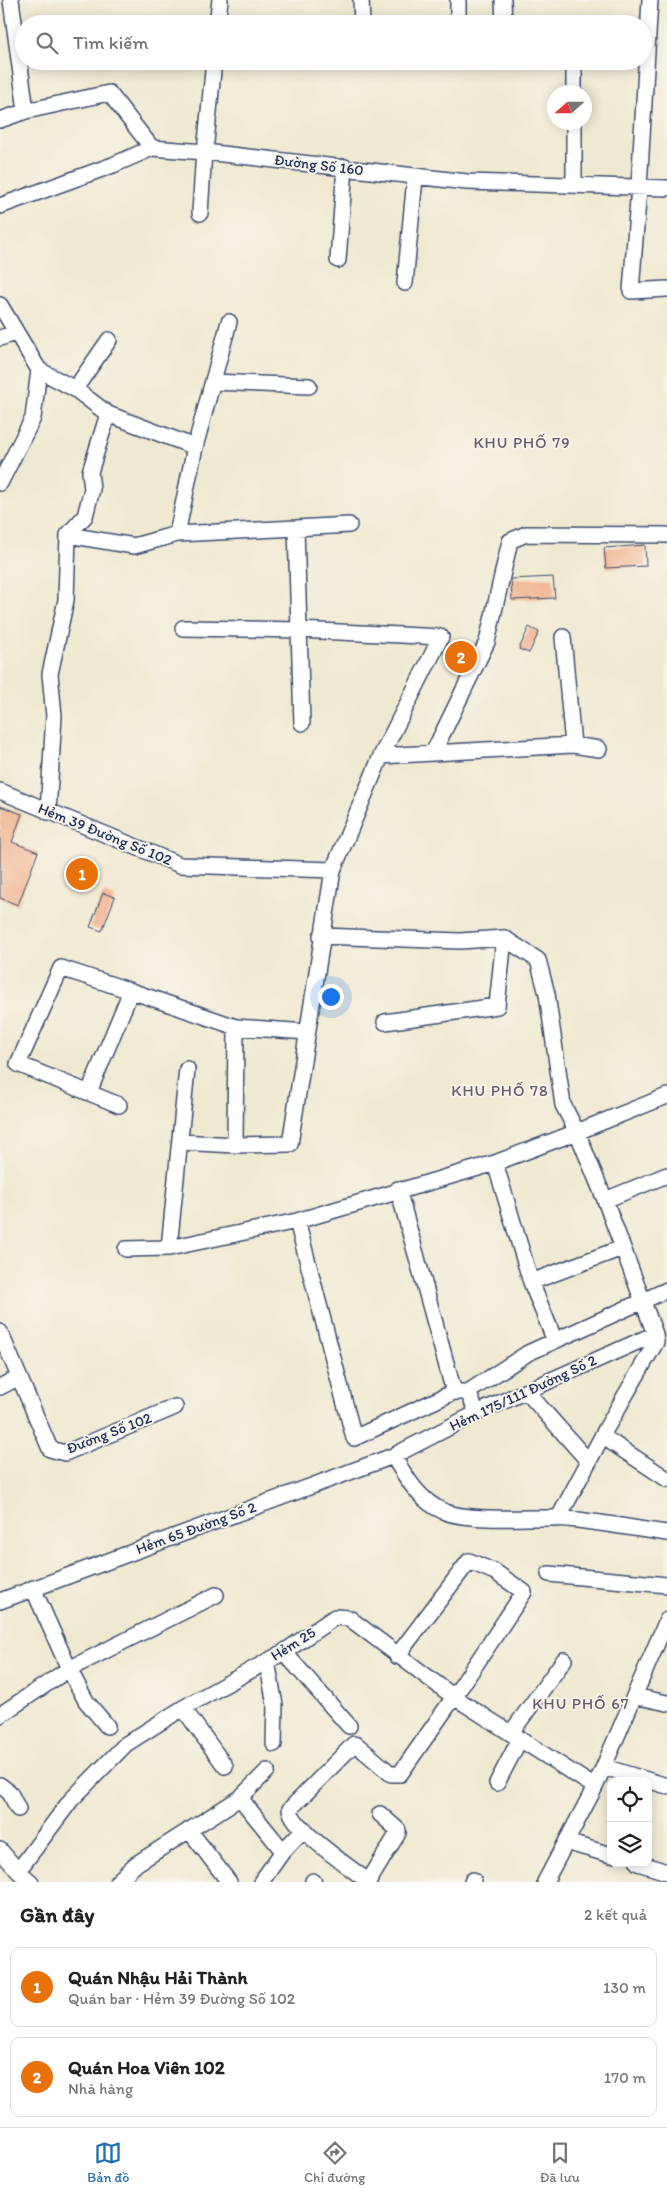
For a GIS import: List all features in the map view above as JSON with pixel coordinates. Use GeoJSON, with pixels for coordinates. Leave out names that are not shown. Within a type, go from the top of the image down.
{"type":"FeatureCollection","features":[{"type":"Feature","properties":{"kind":"street"},"geometry":{"type":"LineString","coordinates":[[11,0],[15,30]]}},
{"type":"Feature","properties":{"kind":"street"},"geometry":{"type":"LineString","coordinates":[[218,15],[220,0]]}},
{"type":"Feature","properties":{"kind":"street"},"geometry":{"type":"LineString","coordinates":[[361,0],[362,15]]}},
{"type":"Feature","properties":{"kind":"street"},"geometry":{"type":"LineString","coordinates":[[458,0],[458,15]]}},
{"type":"Feature","properties":{"kind":"street"},"geometry":{"type":"LineString","coordinates":[[503,0],[504,15]]}},
{"type":"Feature","properties":{"kind":"street"},"geometry":{"type":"LineString","coordinates":[[649,15],[650,0]]}},
{"type":"Feature","properties":{"kind":"street"},"geometry":{"type":"LineString","coordinates":[[20,70],[26,112]]}},
{"type":"Feature","properties":{"kind":"street"},"geometry":{"type":"LineString","coordinates":[[200,213],[213,70]]}},
{"type":"Feature","properties":{"kind":"street"},"geometry":{"type":"LineString","coordinates":[[574,70],[574,85]]}},
{"type":"Feature","properties":{"kind":"street"},"geometry":{"type":"LineString","coordinates":[[646,70],[631,291],[667,289]]}},
{"type":"Feature","properties":{"kind":"street"},"geometry":{"type":"LineString","coordinates":[[0,120],[26,112],[109,93],[152,148],[113,165],[0,206]]}},
{"type":"Feature","properties":{"kind":"street"},"geometry":{"type":"LineString","coordinates":[[574,130],[574,185]]}},
{"type":"Feature","properties":{"kind":"street","name":"Đường Số 160"},"geometry":{"type":"LineString","coordinates":[[152,148],[345,167],[415,178],[467,182],[667,188]]}},
{"type":"Feature","properties":{"kind":"street"},"geometry":{"type":"LineString","coordinates":[[338,260],[345,167]]}},
{"type":"Feature","properties":{"kind":"street"},"geometry":{"type":"LineString","coordinates":[[405,283],[415,178]]}},
{"type":"Feature","properties":{"kind":"street"},"geometry":{"type":"LineString","coordinates":[[0,305],[39,370],[75,389],[108,414],[195,447]]}},
{"type":"Feature","properties":{"kind":"street"},"geometry":{"type":"LineString","coordinates":[[177,534],[195,447],[229,322]]}},
{"type":"Feature","properties":{"kind":"street"},"geometry":{"type":"LineString","coordinates":[[0,338],[16,333]]}},
{"type":"Feature","properties":{"kind":"street"},"geometry":{"type":"LineString","coordinates":[[75,389],[109,340]]}},
{"type":"Feature","properties":{"kind":"street"},"geometry":{"type":"LineString","coordinates":[[0,483],[33,418],[39,370]]}},
{"type":"Feature","properties":{"kind":"street"},"geometry":{"type":"LineString","coordinates":[[213,382],[309,386]]}},
{"type":"Feature","properties":{"kind":"street"},"geometry":{"type":"LineString","coordinates":[[48,812],[54,716],[50,674],[66,600],[68,535],[85,516],[92,490],[90,472],[108,414]]}},
{"type":"Feature","properties":{"kind":"street"},"geometry":{"type":"LineString","coordinates":[[68,535],[134,546],[177,534],[349,526]]}},
{"type":"Feature","properties":{"kind":"street"},"geometry":{"type":"LineString","coordinates":[[296,528],[302,723]]}},
{"type":"Feature","properties":{"kind":"street"},"geometry":{"type":"LineString","coordinates":[[434,752],[487,642],[510,540],[518,535],[526,534],[667,535]]}},
{"type":"Feature","properties":{"kind":"street"},"geometry":{"type":"LineString","coordinates":[[180,1142],[235,1145],[290,1144],[321,936],[333,870],[381,756],[441,637],[299,630],[184,628]]}},
{"type":"Feature","properties":{"kind":"street"},"geometry":{"type":"LineString","coordinates":[[563,637],[573,745]]}},
{"type":"Feature","properties":{"kind":"street"},"geometry":{"type":"LineString","coordinates":[[381,756],[573,745],[599,749]]}},
{"type":"Feature","properties":{"kind":"street","name":"Hẻm 39 Đường Số 102"},"geometry":{"type":"LineString","coordinates":[[0,791],[180,864],[333,870]]}},
{"type":"Feature","properties":{"kind":"street"},"geometry":{"type":"LineString","coordinates":[[321,936],[460,941],[504,938],[538,960],[547,994],[563,1105],[577,1132],[605,1200],[656,1342],[558,1518]]}},
{"type":"Feature","properties":{"kind":"street"},"geometry":{"type":"LineString","coordinates":[[385,1022],[497,1006],[504,938]]}},
{"type":"Feature","properties":{"kind":"street"},"geometry":{"type":"LineString","coordinates":[[119,1105],[18,1064],[61,968],[236,1027],[307,1032]]}},
{"type":"Feature","properties":{"kind":"street"},"geometry":{"type":"LineString","coordinates":[[89,1092],[131,991]]}},
{"type":"Feature","properties":{"kind":"street"},"geometry":{"type":"LineString","coordinates":[[235,1145],[236,1027]]}},
{"type":"Feature","properties":{"kind":"street"},"geometry":{"type":"LineString","coordinates":[[169,1248],[187,1069]]}},
{"type":"Feature","properties":{"kind":"street"},"geometry":{"type":"LineString","coordinates":[[126,1249],[169,1248],[297,1221],[494,1163],[667,1096]]}},
{"type":"Feature","properties":{"kind":"street"},"geometry":{"type":"LineString","coordinates":[[494,1163],[531,1282],[555,1341]]}},
{"type":"Feature","properties":{"kind":"street"},"geometry":{"type":"LineString","coordinates":[[605,1200],[667,1175]]}},
{"type":"Feature","properties":{"kind":"street"},"geometry":{"type":"LineString","coordinates":[[398,1190],[461,1392],[477,1413]]}},
{"type":"Feature","properties":{"kind":"street"},"geometry":{"type":"LineString","coordinates":[[297,1221],[354,1438],[461,1392],[528,1353],[667,1290]]}},
{"type":"Feature","properties":{"kind":"street"},"geometry":{"type":"LineString","coordinates":[[531,1282],[622,1248]]}},
{"type":"Feature","properties":{"kind":"street","name":"Đường Số 102"},"geometry":{"type":"LineString","coordinates":[[0,1332],[50,1450],[65,1453],[175,1407]]}},
{"type":"Feature","properties":{"kind":"street","name":"Hẻm 175/111 Đường Số 2"},"geometry":{"type":"LineString","coordinates":[[392,1456],[477,1413],[527,1392],[654,1332]]}},
{"type":"Feature","properties":{"kind":"street"},"geometry":{"type":"LineString","coordinates":[[0,1387],[19,1377]]}},
{"type":"Feature","properties":{"kind":"street"},"geometry":{"type":"LineString","coordinates":[[527,1392],[588,1462]]}},
{"type":"Feature","properties":{"kind":"street"},"geometry":{"type":"LineString","coordinates":[[602,1436],[667,1479]]}},
{"type":"Feature","properties":{"kind":"street"},"geometry":{"type":"LineString","coordinates":[[392,1456],[409,1482],[425,1501],[443,1512],[459,1516],[558,1518],[667,1533]]}},
{"type":"Feature","properties":{"kind":"street","name":"Hẻm 65 Đường Số 2"},"geometry":{"type":"LineString","coordinates":[[0,1601],[392,1456]]}},
{"type":"Feature","properties":{"kind":"street"},"geometry":{"type":"LineString","coordinates":[[380,1814],[398,1830],[398,1833],[369,1882],[329,1853],[290,1814],[290,1809],[351,1746],[357,1745],[391,1774],[400,1774],[524,1592],[495,1572],[469,1561],[397,1656]]}},
{"type":"Feature","properties":{"kind":"street"},"geometry":{"type":"LineString","coordinates":[[549,1574],[667,1585]]}},
{"type":"Feature","properties":{"kind":"street"},"geometry":{"type":"LineString","coordinates":[[33,1588],[69,1670],[86,1701],[107,1726]]}},
{"type":"Feature","properties":{"kind":"street"},"geometry":{"type":"LineString","coordinates":[[0,1715],[69,1670],[216,1595]]}},
{"type":"Feature","properties":{"kind":"street","name":"Hẻm 25"},"geometry":{"type":"LineString","coordinates":[[18,1871],[71,1800],[126,1744],[183,1708],[284,1652],[335,1617],[349,1618],[397,1656],[454,1697],[596,1787]]}},
{"type":"Feature","properties":{"kind":"street"},"geometry":{"type":"LineString","coordinates":[[545,1882],[596,1787],[667,1620]]}},
{"type":"Feature","properties":{"kind":"street"},"geometry":{"type":"LineString","coordinates":[[284,1652],[349,1726]]}},
{"type":"Feature","properties":{"kind":"street"},"geometry":{"type":"LineString","coordinates":[[497,1783],[516,1736],[564,1660]]}},
{"type":"Feature","properties":{"kind":"street"},"geometry":{"type":"LineString","coordinates":[[267,1661],[275,1705],[274,1744]]}},
{"type":"Feature","properties":{"kind":"street"},"geometry":{"type":"LineString","coordinates":[[634,1696],[667,1703]]}},
{"type":"Feature","properties":{"kind":"street"},"geometry":{"type":"LineString","coordinates":[[183,1708],[225,1766]]}},
{"type":"Feature","properties":{"kind":"street"},"geometry":{"type":"LineString","coordinates":[[604,1767],[667,1786]]}},
{"type":"Feature","properties":{"kind":"street"},"geometry":{"type":"LineString","coordinates":[[117,1882],[136,1864],[240,1798],[267,1771]]}},
{"type":"Feature","properties":{"kind":"street"},"geometry":{"type":"LineString","coordinates":[[0,1785],[10,1793],[18,1809]]}},
{"type":"Feature","properties":{"kind":"street"},"geometry":{"type":"LineString","coordinates":[[240,1798],[282,1850]]}},
{"type":"Feature","properties":{"kind":"street"},"geometry":{"type":"LineString","coordinates":[[261,1882],[282,1850],[304,1829]]}},
{"type":"Feature","properties":{"kind":"street"},"geometry":{"type":"LineString","coordinates":[[190,1830],[229,1882]]}},
{"type":"Feature","properties":{"kind":"street"},"geometry":{"type":"LineString","coordinates":[[566,1842],[607,1854]]}},
{"type":"Feature","properties":{"kind":"street"},"geometry":{"type":"LineString","coordinates":[[0,1850],[18,1871],[31,1882]]}},
{"type":"Feature","properties":{"kind":"street"},"geometry":{"type":"LineString","coordinates":[[651,1867],[667,1872]]}},
{"type":"Feature","properties":{"kind":"building"},"geometry":{"type":"Polygon","coordinates":[[[645,545],[646,566],[606,568],[604,548],[645,545]]]}},
{"type":"Feature","properties":{"kind":"building"},"geometry":{"type":"Polygon","coordinates":[[[553,577],[555,598],[512,600],[511,579],[553,577]]]}},
{"type":"Feature","properties":{"kind":"building"},"geometry":{"type":"Polygon","coordinates":[[[529,627],[539,632],[529,653],[519,649],[529,627]]]}},
{"type":"Feature","properties":{"kind":"building"},"geometry":{"type":"Polygon","coordinates":[[[0,806],[22,814],[12,842],[38,852],[18,905],[0,898],[0,806]]]}},
{"type":"Feature","properties":{"kind":"building"},"geometry":{"type":"Polygon","coordinates":[[[103,893],[115,897],[102,931],[90,927],[103,893]]]}},
{"type":"Feature","properties":{"kind":"place","name":"Quán Hoa Viên 102"},"geometry":{"type":"Point","coordinates":[461,657]}},
{"type":"Feature","properties":{"kind":"place","name":"Quán Nhậu Hải Thành"},"geometry":{"type":"Point","coordinates":[82,874]}},
{"type":"Feature","properties":{"kind":"district","name":"KHU PHỐ 79"},"geometry":{"type":"Point","coordinates":[522,442]}},
{"type":"Feature","properties":{"kind":"district","name":"KHU PHỐ 78"},"geometry":{"type":"Point","coordinates":[500,1090]}},
{"type":"Feature","properties":{"kind":"district","name":"KHU PHỐ 67"},"geometry":{"type":"Point","coordinates":[581,1703]}}]}
